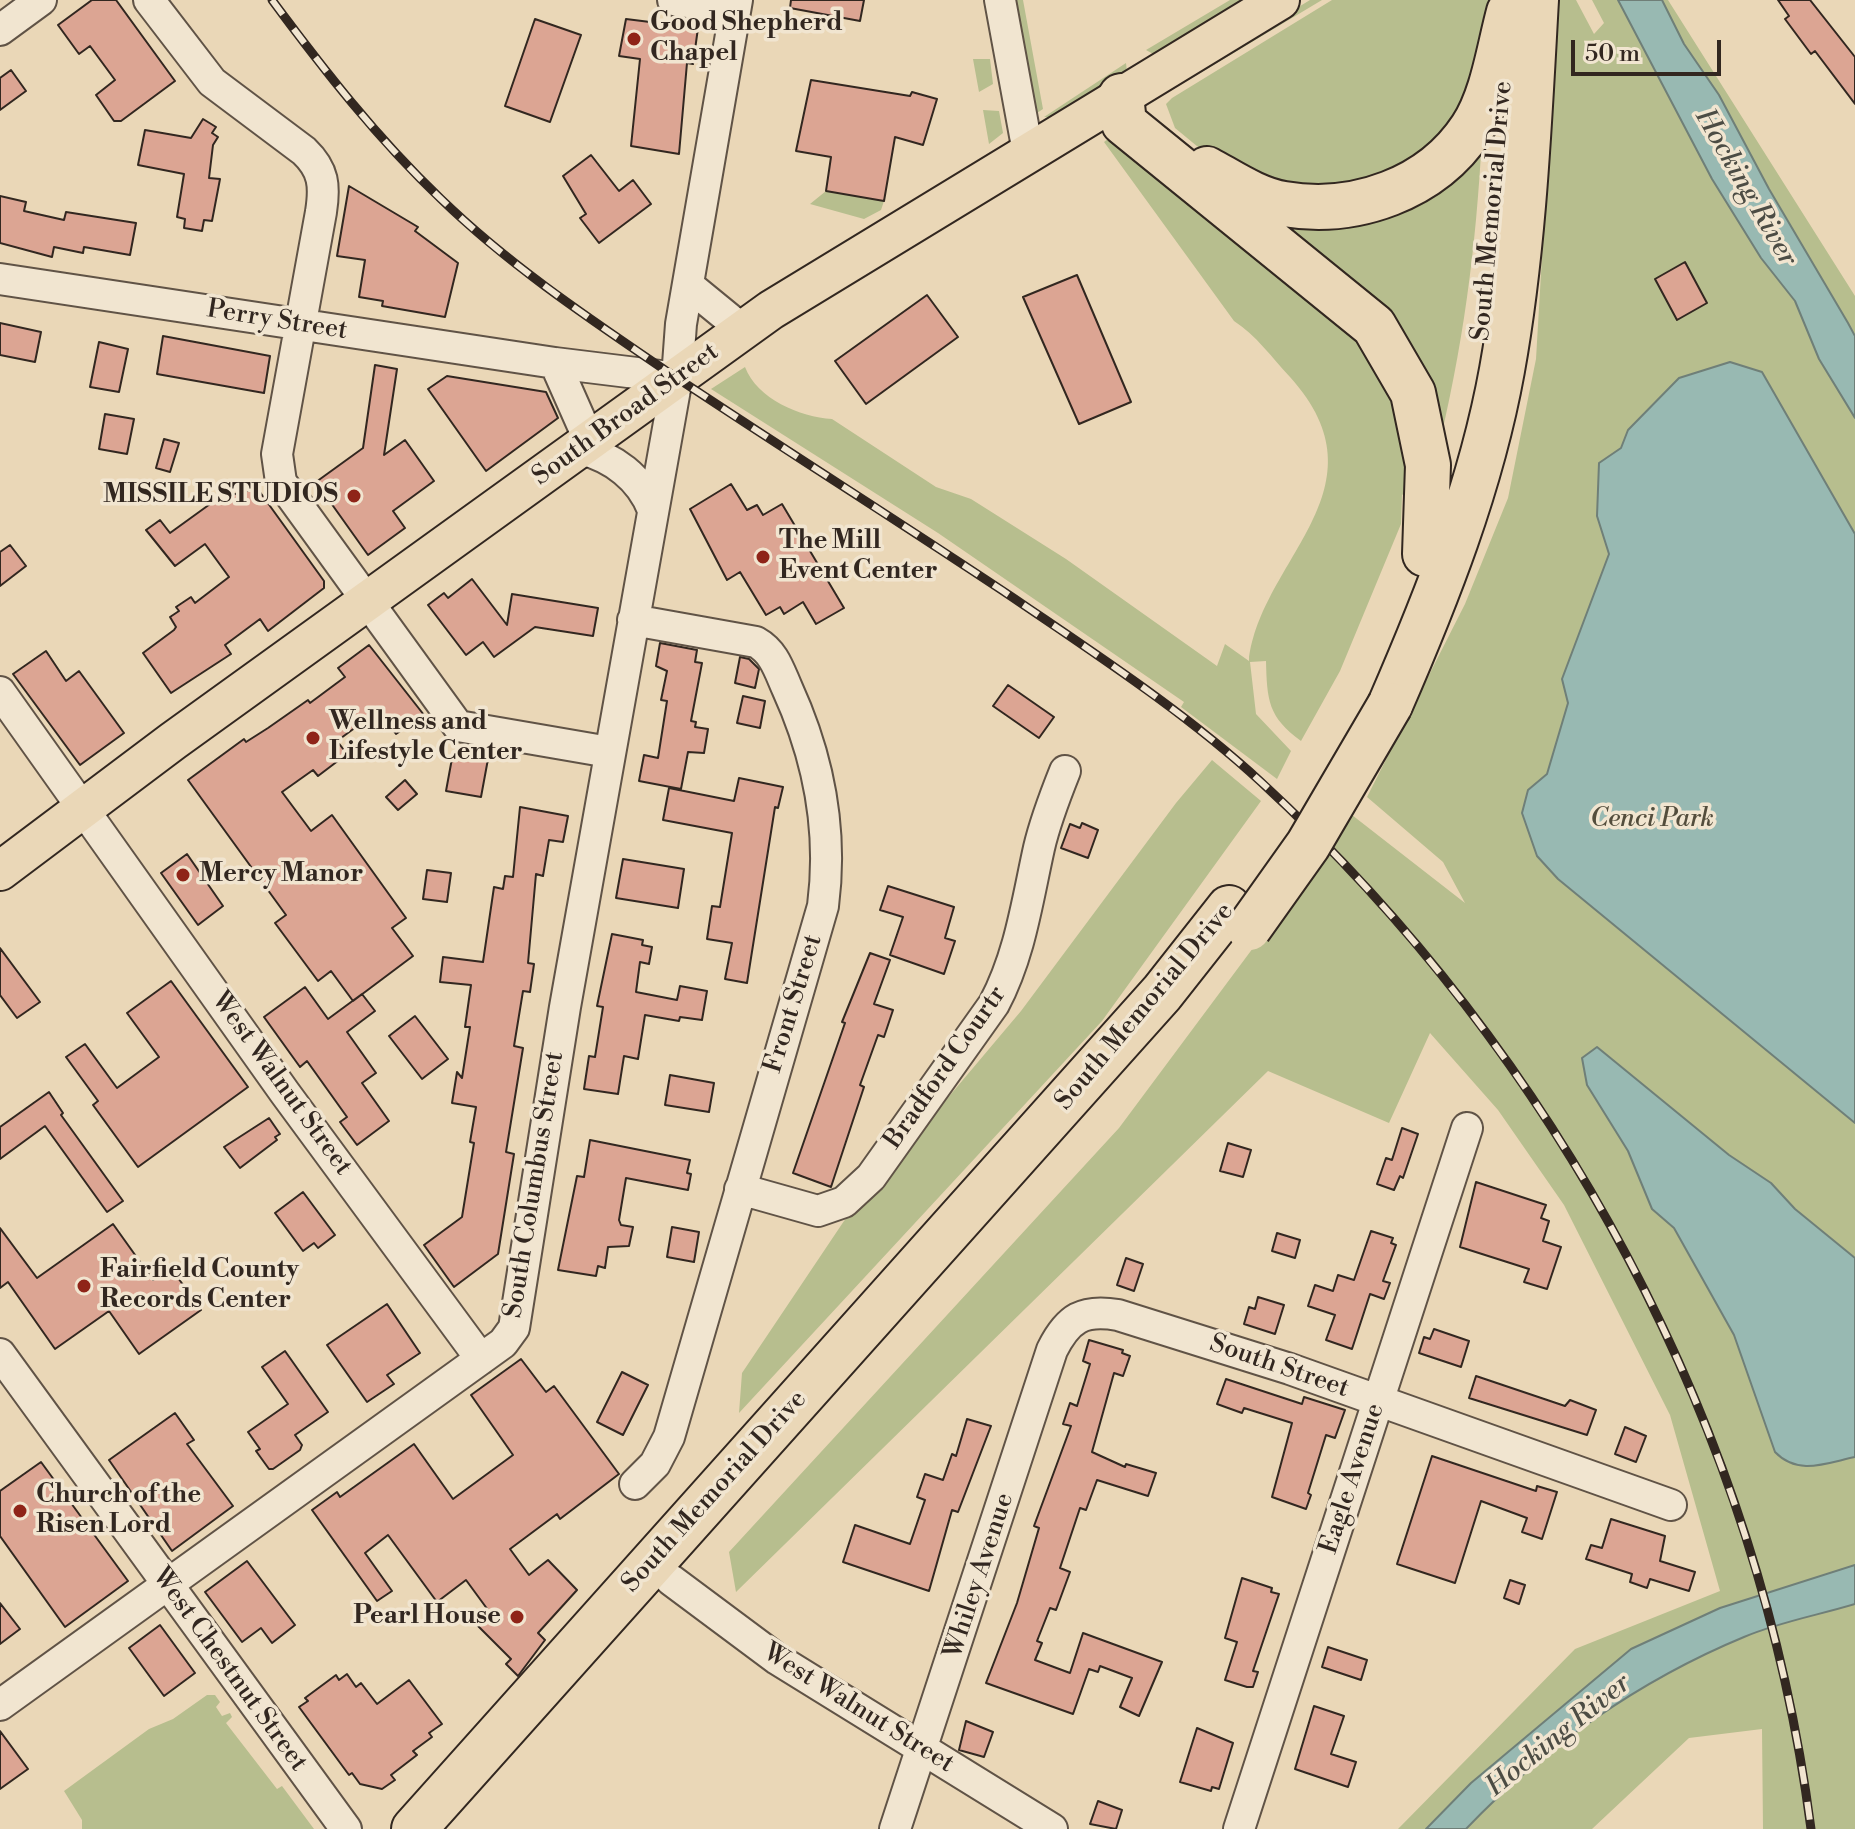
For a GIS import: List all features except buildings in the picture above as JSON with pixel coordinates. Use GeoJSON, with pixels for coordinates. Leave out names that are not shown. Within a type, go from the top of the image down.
{"type":"FeatureCollection","features":[{"type":"Feature","properties":{"kind":"highway"},"geometry":{"type":"LineString","coordinates":[[1121,96],[1143,111],[1186,153],[1246,190],[1282,204],[1314,206],[1376,199],[1424,176],[1453,152],[1473,126],[1522,6]]}},
{"type":"Feature","properties":{"kind":"highway","name":"South Memorial Drive"},"geometry":{"type":"LineString","coordinates":[[1379,695],[1457,455],[1477,370],[1489,296],[1522,6]]}},
{"type":"Feature","properties":{"kind":"highway","name":"South Memorial Drive"},"geometry":{"type":"LineString","coordinates":[[414,1829],[1152,1005],[1308,845],[1379,695],[1431,611],[1464,517],[1501,373],[1525,196],[1522,6]]}},
{"type":"Feature","properties":{"kind":"highway"},"geometry":{"type":"LineString","coordinates":[[1121,96],[1124,123],[1374,326],[1413,393],[1428,465],[1425,554]]}},
{"type":"Feature","properties":{"kind":"highway","name":"South Memorial Drive"},"geometry":{"type":"LineString","coordinates":[[449,1829],[1180,1011],[1239,918]]}},
{"type":"Feature","properties":{"kind":"main road","name":"South Broad Street"},"geometry":{"type":"LineString","coordinates":[[0,871],[743,330],[871,247],[1280,0]]}},
{"type":"Feature","properties":{"kind":"street"},"geometry":{"type":"LineString","coordinates":[[0,30],[41,0]]}},
{"type":"Feature","properties":{"kind":"street"},"geometry":{"type":"LineString","coordinates":[[149,0],[212,82],[317,163],[324,191],[278,443],[277,472],[296,505],[458,726],[609,752]]}},
{"type":"Feature","properties":{"kind":"street"},"geometry":{"type":"LineString","coordinates":[[673,0],[736,5]]}},
{"type":"Feature","properties":{"kind":"street"},"geometry":{"type":"LineString","coordinates":[[1000,0],[1028,152]]}},
{"type":"Feature","properties":{"kind":"street","name":"South Columbus Street"},"geometry":{"type":"LineString","coordinates":[[0,1705],[503,1343],[518,1315],[565,1007],[677,378],[681,324],[736,5]]}},
{"type":"Feature","properties":{"kind":"street","name":"Perry Street"},"geometry":{"type":"LineString","coordinates":[[0,279],[555,363],[677,378]]}},
{"type":"Feature","properties":{"kind":"street"},"geometry":{"type":"LineString","coordinates":[[688,285],[743,330]]}},
{"type":"Feature","properties":{"kind":"street"},"geometry":{"type":"LineString","coordinates":[[555,363],[585,445],[638,481],[653,510]]}},
{"type":"Feature","properties":{"kind":"street","name":"Front Street"},"geometry":{"type":"LineString","coordinates":[[633,620],[756,642],[765,647],[791,697],[815,759],[826,818],[828,868],[823,906],[669,1437],[655,1464],[635,1484]]}},
{"type":"Feature","properties":{"kind":"street","name":"West Walnut Street"},"geometry":{"type":"LineString","coordinates":[[0,692],[481,1359]]}},
{"type":"Feature","properties":{"kind":"street","name":"Bradford Courtr"},"geometry":{"type":"LineString","coordinates":[[740,1189],[818,1211],[844,1202],[871,1177],[994,1004],[1006,982],[1018,947],[1040,844],[1065,771]]}},
{"type":"Feature","properties":{"kind":"street","name":"Eagle Avenue"},"geometry":{"type":"LineString","coordinates":[[1239,1829],[1467,1128]]}},
{"type":"Feature","properties":{"kind":"street","name":"South Street"},"geometry":{"type":"LineString","coordinates":[[1066,1324],[1087,1313],[1118,1315],[1290,1369],[1671,1505]]}},
{"type":"Feature","properties":{"kind":"street","name":"Whiley Avenue"},"geometry":{"type":"LineString","coordinates":[[895,1829],[1052,1350],[1066,1324]]}},
{"type":"Feature","properties":{"kind":"street","name":"West Chestnut Street"},"geometry":{"type":"LineString","coordinates":[[0,1354],[346,1829]]}},
{"type":"Feature","properties":{"kind":"street","name":"West Walnut Street"},"geometry":{"type":"LineString","coordinates":[[671,1580],[777,1659],[1052,1829]]}},
{"type":"Feature","properties":{"kind":"green space"},"geometry":{"type":"Polygon","coordinates":[[[1010,0],[1023,0],[1043,109],[1037,113],[1010,0]]]}},
{"type":"Feature","properties":{"kind":"green space"},"geometry":{"type":"Polygon","coordinates":[[[1230,0],[1247,0],[1155,55],[1146,50],[1230,0]]]}},
{"type":"Feature","properties":{"kind":"green space"},"geometry":{"type":"Polygon","coordinates":[[[1310,0],[1322,0],[1170,91],[1180,80],[1310,0]]]}},
{"type":"Feature","properties":{"kind":"green space"},"geometry":{"type":"Polygon","coordinates":[[[1332,0],[1491,0],[1470,97],[1419,162],[1342,194],[1226,170],[1175,128],[1166,104],[1172,98],[1332,0]]]}},
{"type":"Feature","properties":{"kind":"green space","name":"Cenci Park"},"geometry":{"type":"Polygon","coordinates":[[[1557,0],[1576,0],[1594,34],[1604,23],[1592,0],[1668,0],[1855,296],[1855,1829],[1763,1829],[1762,1729],[1689,1738],[1592,1829],[1398,1829],[1575,1649],[1720,1591],[1670,1415],[1564,1205],[1498,1110],[1430,1033],[1389,1123],[1268,1071],[736,1592],[729,1552],[1119,1128],[1352,815],[1465,903],[1443,862],[1367,797],[1465,604],[1508,498],[1536,359],[1557,0]]]}},
{"type":"Feature","properties":{"kind":"green space"},"geometry":{"type":"Polygon","coordinates":[[[973,59],[990,59],[993,84],[979,92],[973,59]]]}},
{"type":"Feature","properties":{"kind":"green space"},"geometry":{"type":"Polygon","coordinates":[[[1126,63],[1127,72],[1053,117],[1044,117],[1126,63]]]}},
{"type":"Feature","properties":{"kind":"green space"},"geometry":{"type":"Polygon","coordinates":[[[983,110],[999,111],[1003,133],[989,144],[983,110]]]}},
{"type":"Feature","properties":{"kind":"green space"},"geometry":{"type":"Polygon","coordinates":[[[1113,135],[1327,303],[1399,392],[1410,490],[1402,495],[1401,524],[1340,671],[1301,741],[1282,724],[1272,707],[1266,661],[1250,662],[1256,714],[1291,751],[1277,779],[1181,707],[1184,702],[938,533],[711,389],[745,367],[769,397],[807,415],[832,419],[936,487],[971,499],[1066,559],[1217,666],[1225,644],[1249,661],[1258,624],[1312,523],[1324,489],[1328,454],[1318,417],[1290,377],[1257,340],[1234,321],[1104,142],[1113,135]]]}},
{"type":"Feature","properties":{"kind":"green space"},"geometry":{"type":"Polygon","coordinates":[[[1482,136],[1467,298],[1436,458],[1427,408],[1225,188],[1323,220],[1482,136]]]}},
{"type":"Feature","properties":{"kind":"green space"},"geometry":{"type":"Polygon","coordinates":[[[826,191],[884,201],[881,210],[864,219],[810,204],[826,191]]]}},
{"type":"Feature","properties":{"kind":"green space"},"geometry":{"type":"Polygon","coordinates":[[[1212,760],[1261,801],[1102,1021],[739,1413],[742,1373],[844,1221],[1021,1011],[1176,803],[1212,760]]]}},
{"type":"Feature","properties":{"kind":"green space"},"geometry":{"type":"Polygon","coordinates":[[[207,1695],[215,1695],[220,1702],[216,1707],[222,1716],[230,1713],[232,1717],[226,1723],[277,1789],[282,1786],[314,1829],[82,1829],[82,1820],[64,1791],[149,1729],[173,1719],[207,1695]]]}},
{"type":"Feature","properties":{"kind":"water","name":"Hocking River"},"geometry":{"type":"Polygon","coordinates":[[[1618,0],[1662,0],[1684,44],[1719,95],[1769,189],[1855,336],[1855,418],[1819,359],[1795,301],[1761,258],[1712,179],[1618,0]]]}},
{"type":"Feature","properties":{"kind":"water"},"geometry":{"type":"Polygon","coordinates":[[[1730,362],[1762,372],[1855,534],[1855,1123],[1558,879],[1537,856],[1522,813],[1528,790],[1547,774],[1568,703],[1562,679],[1609,554],[1597,516],[1599,463],[1621,448],[1628,430],[1679,378],[1730,362]]]}},
{"type":"Feature","properties":{"kind":"water"},"geometry":{"type":"Polygon","coordinates":[[[1597,1047],[1729,1155],[1771,1183],[1795,1209],[1855,1258],[1855,1457],[1803,1466],[1793,1464],[1775,1452],[1734,1335],[1674,1228],[1652,1209],[1628,1151],[1587,1085],[1582,1058],[1597,1047]]]}},
{"type":"Feature","properties":{"kind":"water","name":"Hocking River"},"geometry":{"type":"Polygon","coordinates":[[[1855,1565],[1855,1604],[1757,1632],[1705,1654],[1595,1718],[1528,1770],[1466,1829],[1426,1829],[1471,1783],[1631,1649],[1720,1608],[1855,1565]]]}},
{"type":"Feature","properties":{"kind":"railway"},"geometry":{"type":"LineString","coordinates":[[272,0],[373,128],[441,199],[494,246],[639,352],[1012,597],[1171,708],[1261,782],[1368,889],[1465,1005],[1552,1128],[1628,1258],[1692,1394],[1745,1535],[1785,1680],[1811,1829]]}},
{"type":"Feature","properties":{"kind":"place","name":"Good Shepherd Chapel"},"geometry":{"type":"Point","coordinates":[634,39]}},
{"type":"Feature","properties":{"kind":"place","name":"MISSILE STUDIOS"},"geometry":{"type":"Point","coordinates":[354,496]}},
{"type":"Feature","properties":{"kind":"place","name":"The Mill Event Center"},"geometry":{"type":"Point","coordinates":[763,557]}},
{"type":"Feature","properties":{"kind":"place","name":"Wellness and Lifestyle Center"},"geometry":{"type":"Point","coordinates":[313,738]}},
{"type":"Feature","properties":{"kind":"place","name":"Mercy Manor"},"geometry":{"type":"Point","coordinates":[183,875]}},
{"type":"Feature","properties":{"kind":"place","name":"Fairfield County Records Center"},"geometry":{"type":"Point","coordinates":[84,1286]}},
{"type":"Feature","properties":{"kind":"place","name":"Church of the Risen Lord"},"geometry":{"type":"Point","coordinates":[20,1511]}},
{"type":"Feature","properties":{"kind":"place","name":"Pearl House"},"geometry":{"type":"Point","coordinates":[517,1617]}}]}
